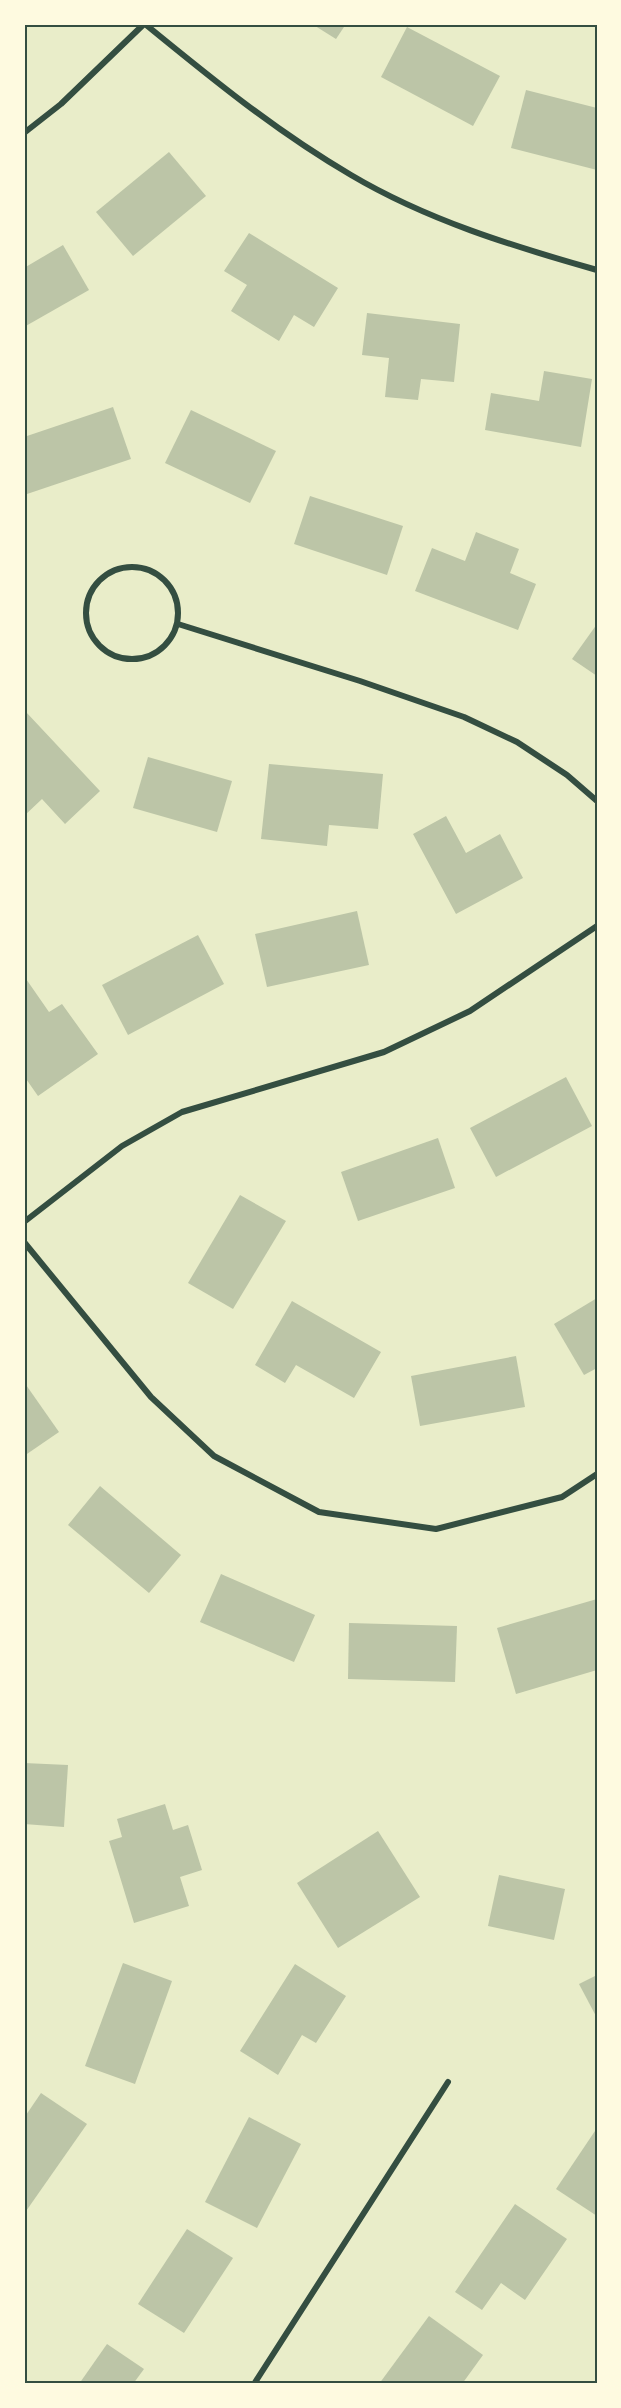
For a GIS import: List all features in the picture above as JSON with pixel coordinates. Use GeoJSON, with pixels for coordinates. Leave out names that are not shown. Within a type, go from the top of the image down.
{"type":"FeatureCollection","features":[{"type":"Feature","properties":{"kind":"street"},"geometry":{"type":"LineString","coordinates":[[24,133],[61,104],[145,24],[231,94],[287,135],[352,176],[425,213],[516,247],[597,270]]}},
{"type":"Feature","properties":{"kind":"street"},"geometry":{"type":"LineString","coordinates":[[133,566],[153,571],[170,584],[178,603],[178,624],[169,643],[152,656],[132,660],[111,656],[95,643],[86,624],[86,603],[96,584],[112,571],[133,566]]}},
{"type":"Feature","properties":{"kind":"street"},"geometry":{"type":"LineString","coordinates":[[178,624],[360,681],[464,717],[517,742],[567,774],[597,801]]}},
{"type":"Feature","properties":{"kind":"street"},"geometry":{"type":"LineString","coordinates":[[24,1222],[122,1146],[182,1112],[384,1052],[470,1011],[597,926]]}},
{"type":"Feature","properties":{"kind":"street"},"geometry":{"type":"LineString","coordinates":[[24,1242],[151,1397],[214,1456],[320,1512],[436,1529],[562,1497],[597,1474]]}},
{"type":"Feature","properties":{"kind":"street"},"geometry":{"type":"LineString","coordinates":[[254,2384],[448,2082]]}},
{"type":"Feature","properties":{"kind":"building"},"geometry":{"type":"Polygon","coordinates":[[[312,24],[346,24],[336,39],[312,24]]]}},
{"type":"Feature","properties":{"kind":"building"},"geometry":{"type":"Polygon","coordinates":[[[407,27],[500,76],[473,126],[381,77],[407,27]]]}},
{"type":"Feature","properties":{"kind":"building"},"geometry":{"type":"Polygon","coordinates":[[[526,90],[597,108],[597,170],[511,148],[526,90]]]}},
{"type":"Feature","properties":{"kind":"building"},"geometry":{"type":"Polygon","coordinates":[[[169,152],[206,196],[133,256],[96,212],[169,152]]]}},
{"type":"Feature","properties":{"kind":"building"},"geometry":{"type":"Polygon","coordinates":[[[249,233],[338,288],[314,327],[294,315],[279,341],[231,311],[247,285],[224,271],[249,233]]]}},
{"type":"Feature","properties":{"kind":"building"},"geometry":{"type":"Polygon","coordinates":[[[63,245],[89,290],[24,327],[24,268],[63,245]]]}},
{"type":"Feature","properties":{"kind":"building"},"geometry":{"type":"Polygon","coordinates":[[[367,313],[460,324],[454,382],[421,379],[418,400],[385,397],[389,358],[362,355],[367,313]]]}},
{"type":"Feature","properties":{"kind":"building"},"geometry":{"type":"Polygon","coordinates":[[[544,371],[592,379],[581,447],[485,430],[491,393],[539,401],[544,371]]]}},
{"type":"Feature","properties":{"kind":"building"},"geometry":{"type":"Polygon","coordinates":[[[113,407],[131,459],[27,494],[24,485],[24,437],[113,407]]]}},
{"type":"Feature","properties":{"kind":"building"},"geometry":{"type":"Polygon","coordinates":[[[191,410],[276,451],[250,503],[165,463],[191,410]]]}},
{"type":"Feature","properties":{"kind":"building"},"geometry":{"type":"Polygon","coordinates":[[[310,496],[403,526],[387,575],[294,544],[310,496]]]}},
{"type":"Feature","properties":{"kind":"building"},"geometry":{"type":"Polygon","coordinates":[[[476,532],[519,549],[510,573],[536,584],[518,630],[415,591],[432,548],[465,561],[476,532]]]}},
{"type":"Feature","properties":{"kind":"building"},"geometry":{"type":"Polygon","coordinates":[[[597,624],[597,676],[572,659],[597,624]]]}},
{"type":"Feature","properties":{"kind":"building"},"geometry":{"type":"Polygon","coordinates":[[[26,712],[100,791],[65,824],[42,799],[24,816],[24,715],[26,712]]]}},
{"type":"Feature","properties":{"kind":"building"},"geometry":{"type":"Polygon","coordinates":[[[148,757],[232,781],[217,832],[133,808],[148,757]]]}},
{"type":"Feature","properties":{"kind":"building"},"geometry":{"type":"Polygon","coordinates":[[[269,764],[383,774],[378,829],[329,825],[327,846],[261,839],[269,764]]]}},
{"type":"Feature","properties":{"kind":"building"},"geometry":{"type":"Polygon","coordinates":[[[446,816],[466,853],[500,834],[523,878],[456,914],[413,834],[446,816]]]}},
{"type":"Feature","properties":{"kind":"building"},"geometry":{"type":"Polygon","coordinates":[[[357,911],[369,965],[267,987],[255,934],[357,911]]]}},
{"type":"Feature","properties":{"kind":"building"},"geometry":{"type":"Polygon","coordinates":[[[198,935],[224,984],[128,1035],[102,985],[198,935]]]}},
{"type":"Feature","properties":{"kind":"building"},"geometry":{"type":"Polygon","coordinates":[[[24,976],[49,1012],[62,1004],[98,1054],[38,1096],[24,1076],[24,976]]]}},
{"type":"Feature","properties":{"kind":"building"},"geometry":{"type":"Polygon","coordinates":[[[566,1077],[592,1126],[496,1177],[470,1128],[566,1077]]]}},
{"type":"Feature","properties":{"kind":"building"},"geometry":{"type":"Polygon","coordinates":[[[438,1138],[455,1188],[358,1221],[341,1172],[438,1138]]]}},
{"type":"Feature","properties":{"kind":"building"},"geometry":{"type":"Polygon","coordinates":[[[240,1195],[286,1221],[233,1309],[188,1283],[240,1195]]]}},
{"type":"Feature","properties":{"kind":"building"},"geometry":{"type":"Polygon","coordinates":[[[597,1298],[597,1368],[584,1375],[554,1324],[597,1298]]]}},
{"type":"Feature","properties":{"kind":"building"},"geometry":{"type":"Polygon","coordinates":[[[292,1301],[381,1352],[354,1398],[296,1365],[285,1383],[255,1365],[292,1301]]]}},
{"type":"Feature","properties":{"kind":"building"},"geometry":{"type":"Polygon","coordinates":[[[516,1356],[525,1407],[420,1426],[411,1376],[516,1356]]]}},
{"type":"Feature","properties":{"kind":"building"},"geometry":{"type":"Polygon","coordinates":[[[24,1382],[59,1432],[24,1456],[24,1382]]]}},
{"type":"Feature","properties":{"kind":"building"},"geometry":{"type":"Polygon","coordinates":[[[100,1486],[181,1555],[149,1593],[68,1525],[100,1486]]]}},
{"type":"Feature","properties":{"kind":"building"},"geometry":{"type":"Polygon","coordinates":[[[221,1574],[315,1615],[294,1662],[200,1622],[221,1574]]]}},
{"type":"Feature","properties":{"kind":"building"},"geometry":{"type":"Polygon","coordinates":[[[597,1599],[597,1670],[516,1694],[497,1628],[597,1599]]]}},
{"type":"Feature","properties":{"kind":"building"},"geometry":{"type":"Polygon","coordinates":[[[349,1623],[457,1626],[455,1682],[348,1679],[349,1623]]]}},
{"type":"Feature","properties":{"kind":"building"},"geometry":{"type":"Polygon","coordinates":[[[24,1763],[68,1765],[64,1827],[24,1824],[24,1763]]]}},
{"type":"Feature","properties":{"kind":"building"},"geometry":{"type":"Polygon","coordinates":[[[165,1804],[173,1830],[188,1825],[202,1870],[180,1877],[189,1906],[134,1923],[109,1841],[122,1837],[117,1819],[165,1804]]]}},
{"type":"Feature","properties":{"kind":"building"},"geometry":{"type":"Polygon","coordinates":[[[378,1831],[420,1897],[338,1948],[297,1883],[378,1831]]]}},
{"type":"Feature","properties":{"kind":"building"},"geometry":{"type":"Polygon","coordinates":[[[499,1875],[565,1889],[554,1940],[488,1926],[499,1875]]]}},
{"type":"Feature","properties":{"kind":"building"},"geometry":{"type":"Polygon","coordinates":[[[123,1963],[172,1981],[135,2084],[85,2066],[123,1963]]]}},
{"type":"Feature","properties":{"kind":"building"},"geometry":{"type":"Polygon","coordinates":[[[295,1964],[346,1996],[316,2043],[302,2035],[278,2075],[240,2051],[295,1964]]]}},
{"type":"Feature","properties":{"kind":"building"},"geometry":{"type":"Polygon","coordinates":[[[597,1975],[597,2018],[579,1984],[597,1975]]]}},
{"type":"Feature","properties":{"kind":"building"},"geometry":{"type":"Polygon","coordinates":[[[41,2093],[87,2124],[24,2214],[24,2118],[41,2093]]]}},
{"type":"Feature","properties":{"kind":"building"},"geometry":{"type":"Polygon","coordinates":[[[249,2117],[301,2144],[257,2228],[205,2202],[249,2117]]]}},
{"type":"Feature","properties":{"kind":"building"},"geometry":{"type":"Polygon","coordinates":[[[597,2128],[597,2216],[556,2189],[597,2128]]]}},
{"type":"Feature","properties":{"kind":"building"},"geometry":{"type":"Polygon","coordinates":[[[515,2204],[567,2239],[525,2300],[501,2283],[482,2310],[455,2292],[515,2204]]]}},
{"type":"Feature","properties":{"kind":"building"},"geometry":{"type":"Polygon","coordinates":[[[187,2229],[233,2258],[184,2333],[138,2304],[187,2229]]]}},
{"type":"Feature","properties":{"kind":"building"},"geometry":{"type":"Polygon","coordinates":[[[429,2316],[483,2355],[462,2384],[379,2384],[429,2316]]]}},
{"type":"Feature","properties":{"kind":"building"},"geometry":{"type":"Polygon","coordinates":[[[107,2344],[144,2369],[133,2384],[79,2384],[107,2344]]]}}]}
